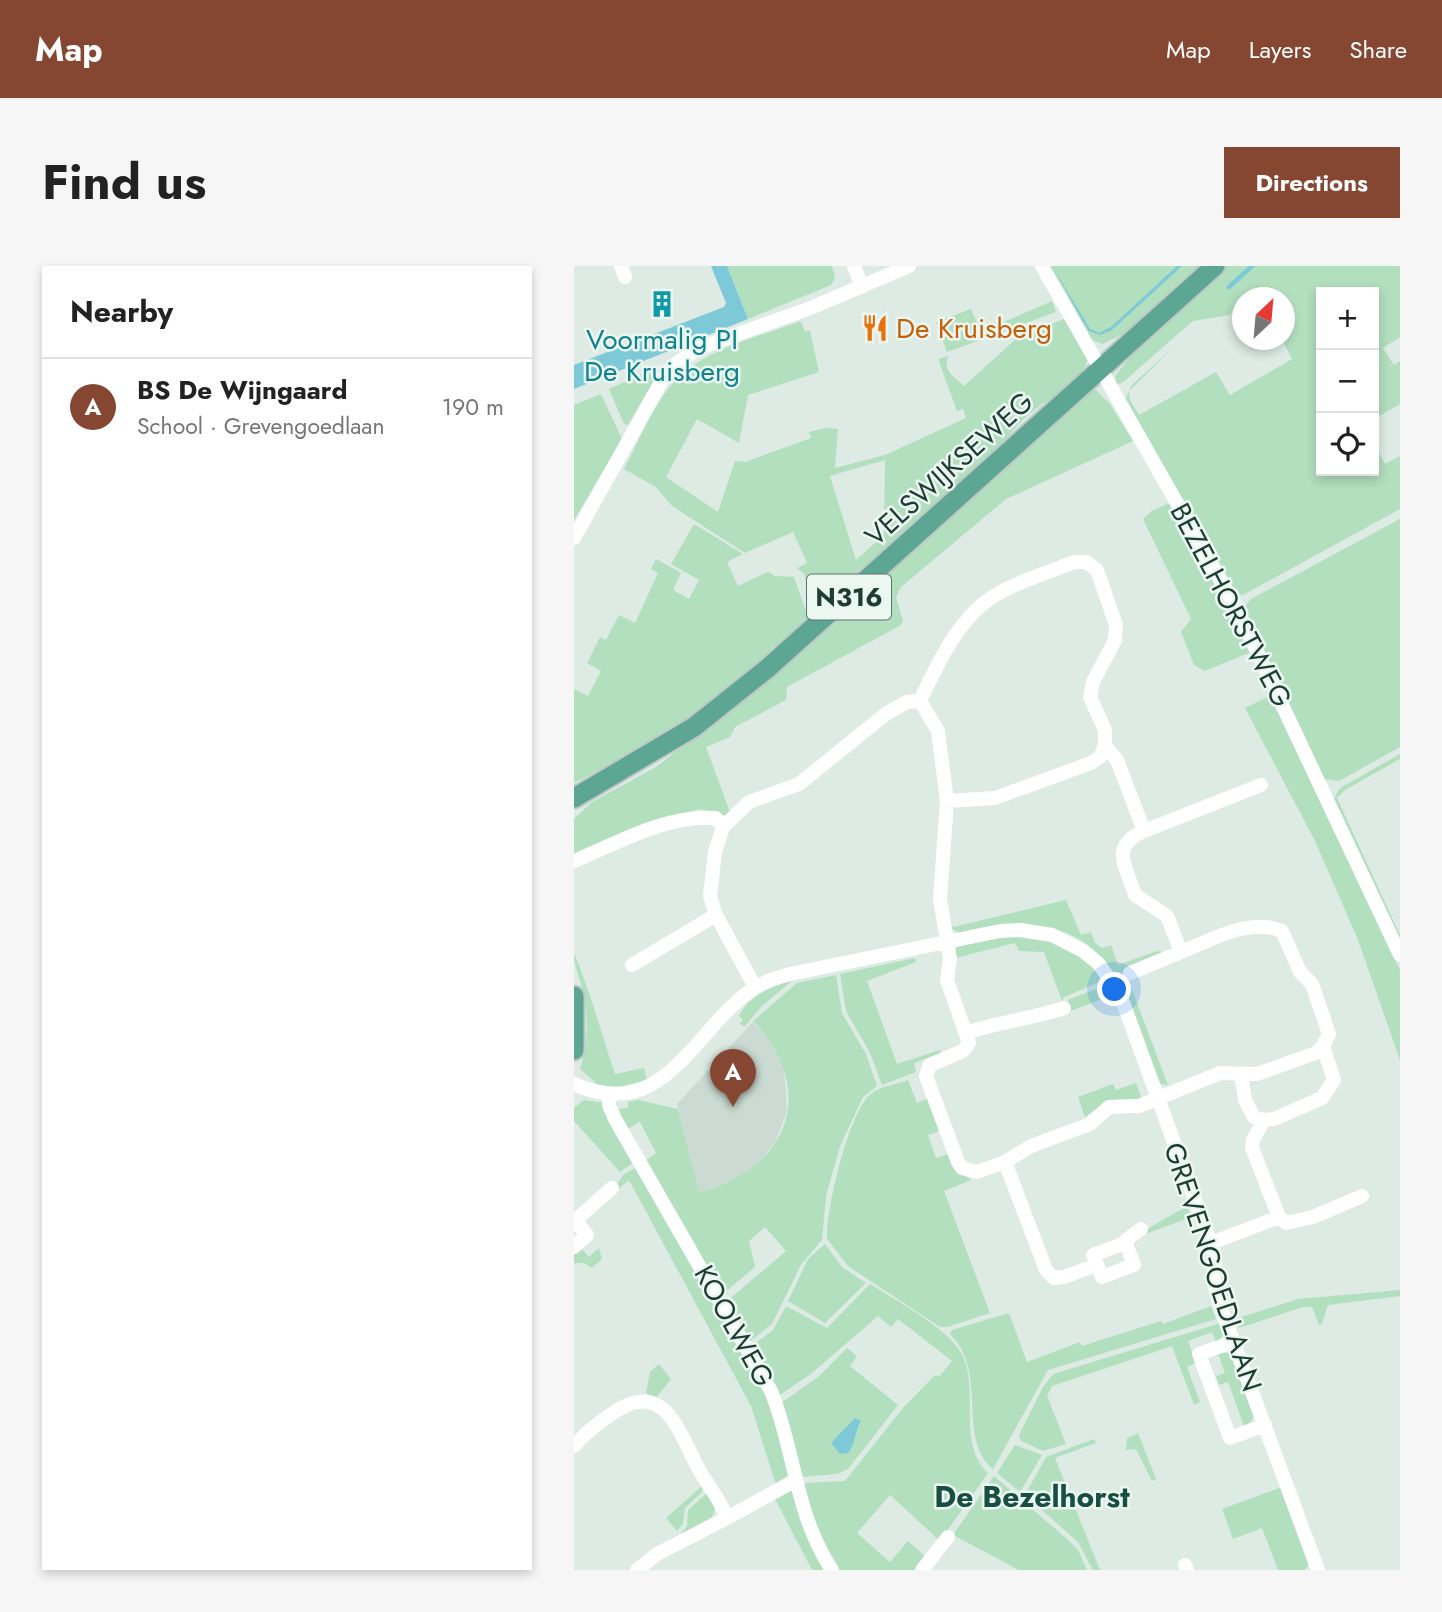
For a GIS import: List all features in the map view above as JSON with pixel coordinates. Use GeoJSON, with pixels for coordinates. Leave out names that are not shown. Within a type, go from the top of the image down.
{"type":"FeatureCollection","features":[{"type":"Feature","properties":{"kind":"main road","name":"VELSWIJKSEWEG"},"geometry":{"type":"LineString","coordinates":[[574,798],[669,743],[723,706],[865,584],[1215,266]]}},
{"type":"Feature","properties":{"kind":"main road"},"geometry":{"type":"LineString","coordinates":[[574,996],[574,1050]]}},
{"type":"Feature","properties":{"kind":"street"},"geometry":{"type":"LineString","coordinates":[[854,266],[862,286]]}},
{"type":"Feature","properties":{"kind":"street"},"geometry":{"type":"LineString","coordinates":[[574,538],[646,408],[673,366],[697,349],[909,266]]}},
{"type":"Feature","properties":{"kind":"street","name":"BEZELHORSTWEG"},"geometry":{"type":"LineString","coordinates":[[1042,266],[1235,605],[1400,955]]}},
{"type":"Feature","properties":{"kind":"street"},"geometry":{"type":"LineString","coordinates":[[920,701],[937,664],[965,622],[997,593],[1074,562],[1086,562],[1097,570],[1116,625],[1115,640],[1093,682],[1090,697],[1105,730],[1105,746],[1100,757],[1091,763],[995,798],[947,801]]}},
{"type":"Feature","properties":{"kind":"street"},"geometry":{"type":"LineString","coordinates":[[920,701],[939,731],[947,801],[940,899],[945,942],[950,958],[947,981],[969,1043],[963,1051],[930,1065],[927,1082],[962,1168],[977,1172],[1005,1162],[1031,1146],[1090,1124],[1109,1107],[1139,1106],[1220,1073],[1257,1074],[1317,1053],[1329,1034],[1312,984],[1300,972],[1282,931],[1268,925],[1239,930],[1130,973]]}},
{"type":"Feature","properties":{"kind":"street"},"geometry":{"type":"LineString","coordinates":[[755,987],[716,915],[710,896],[710,878],[723,827],[749,802],[799,784],[887,713],[907,702],[920,701]]}},
{"type":"Feature","properties":{"kind":"street"},"geometry":{"type":"LineString","coordinates":[[1105,746],[1117,760],[1144,831]]}},
{"type":"Feature","properties":{"kind":"street"},"geometry":{"type":"LineString","coordinates":[[1181,952],[1167,916],[1135,895],[1123,844],[1129,837],[1261,785]]}},
{"type":"Feature","properties":{"kind":"street"},"geometry":{"type":"LineString","coordinates":[[574,861],[661,825],[716,818],[723,827]]}},
{"type":"Feature","properties":{"kind":"street"},"geometry":{"type":"LineString","coordinates":[[632,965],[716,915]]}},
{"type":"Feature","properties":{"kind":"street","name":"GREVENGOEDLAAN"},"geometry":{"type":"LineString","coordinates":[[574,1084],[610,1094],[640,1090],[667,1076],[755,987],[790,974],[945,942],[1020,930],[1052,935],[1083,951],[1098,963],[1119,994],[1210,1243],[1216,1264],[1215,1291],[1318,1570]]}},
{"type":"Feature","properties":{"kind":"street"},"geometry":{"type":"LineString","coordinates":[[966,1033],[1006,1021],[1031,1019],[1064,1008]]}},
{"type":"Feature","properties":{"kind":"street"},"geometry":{"type":"LineString","coordinates":[[1241,1074],[1245,1100],[1254,1117],[1274,1119],[1322,1098],[1334,1080],[1323,1046]]}},
{"type":"Feature","properties":{"kind":"street","name":"KOOLWEG"},"geometry":{"type":"LineString","coordinates":[[610,1094],[609,1105],[615,1119],[771,1391],[785,1429],[809,1529],[832,1570]]}},
{"type":"Feature","properties":{"kind":"street"},"geometry":{"type":"LineString","coordinates":[[1264,1120],[1253,1140],[1252,1148],[1279,1217],[1286,1223],[1313,1217],[1362,1196]]}},
{"type":"Feature","properties":{"kind":"street"},"geometry":{"type":"LineString","coordinates":[[1005,1162],[1046,1270],[1054,1278],[1097,1265]]}},
{"type":"Feature","properties":{"kind":"street"},"geometry":{"type":"LineString","coordinates":[[574,1247],[587,1234],[578,1224],[579,1217],[612,1188]]}},
{"type":"Feature","properties":{"kind":"street"},"geometry":{"type":"LineString","coordinates":[[1210,1243],[1279,1217]]}},
{"type":"Feature","properties":{"kind":"street"},"geometry":{"type":"LineString","coordinates":[[1125,1243],[1134,1265],[1102,1277],[1093,1255],[1125,1243],[1128,1237],[1141,1229]]}},
{"type":"Feature","properties":{"kind":"street"},"geometry":{"type":"LineString","coordinates":[[1233,1342],[1199,1354],[1230,1438],[1265,1425]]}},
{"type":"Feature","properties":{"kind":"street"},"geometry":{"type":"LineString","coordinates":[[574,1446],[590,1428],[631,1402],[652,1402],[669,1415],[677,1426],[727,1518]]}},
{"type":"Feature","properties":{"kind":"street"},"geometry":{"type":"LineString","coordinates":[[637,1570],[657,1554],[796,1480]]}},
{"type":"Feature","properties":{"kind":"street"},"geometry":{"type":"LineString","coordinates":[[922,1570],[948,1536]]}},
{"type":"Feature","properties":{"kind":"shaded area"},"geometry":{"type":"Polygon","coordinates":[[[753,1022],[774,1046],[784,1068],[787,1111],[776,1141],[754,1169],[730,1182],[699,1192],[677,1104],[753,1022]]]}},
{"type":"Feature","properties":{"kind":"green space"},"geometry":{"type":"Polygon","coordinates":[[[727,266],[832,266],[835,278],[831,285],[748,319],[727,266]]]}},
{"type":"Feature","properties":{"kind":"green space"},"geometry":{"type":"Polygon","coordinates":[[[1047,266],[1204,266],[1127,332],[1103,344],[1091,340],[1047,266]]]}},
{"type":"Feature","properties":{"kind":"green space"},"geometry":{"type":"Polygon","coordinates":[[[1226,266],[1400,266],[1400,337],[1383,348],[1394,365],[1400,361],[1400,404],[1379,416],[1379,287],[1316,287],[1316,476],[1379,476],[1379,453],[1385,464],[1400,456],[1400,509],[1243,595],[1234,593],[1125,400],[1129,391],[1130,400],[1139,415],[1216,372],[1230,395],[1292,359],[1287,350],[1295,350],[1295,287],[1232,287],[1230,315],[1193,321],[1122,383],[1116,384],[1115,376],[1144,340],[1226,266]]]}},
{"type":"Feature","properties":{"kind":"green space"},"geometry":{"type":"Polygon","coordinates":[[[1052,301],[1056,312],[947,352],[936,322],[971,309],[981,332],[1052,301]]]}},
{"type":"Feature","properties":{"kind":"green space"},"geometry":{"type":"Polygon","coordinates":[[[1064,319],[1071,323],[1088,357],[1085,366],[1065,389],[1021,421],[996,455],[815,614],[804,574],[797,568],[807,563],[793,532],[745,553],[672,506],[656,487],[624,469],[656,408],[681,375],[712,354],[801,321],[805,332],[810,330],[819,372],[748,395],[739,443],[697,419],[666,477],[718,512],[735,461],[745,462],[811,438],[809,432],[826,428],[838,429],[835,468],[885,455],[966,418],[963,409],[957,411],[938,359],[948,356],[948,369],[964,386],[1018,337],[1064,319]],[[885,460],[830,476],[856,560],[884,535],[885,460]]]}},
{"type":"Feature","properties":{"kind":"green space"},"geometry":{"type":"Polygon","coordinates":[[[1177,344],[1129,391],[1132,385],[1177,344]]]}},
{"type":"Feature","properties":{"kind":"green space"},"geometry":{"type":"Polygon","coordinates":[[[656,368],[659,372],[628,425],[624,424],[609,389],[656,368]]]}},
{"type":"Feature","properties":{"kind":"green space"},"geometry":{"type":"Polygon","coordinates":[[[1096,390],[1110,404],[1133,441],[1006,499],[901,587],[896,597],[903,621],[901,625],[787,687],[786,700],[735,727],[730,737],[706,747],[730,812],[728,816],[700,809],[658,820],[574,857],[574,819],[592,802],[656,767],[713,722],[1090,391],[1096,390]]]}},
{"type":"Feature","properties":{"kind":"green space"},"geometry":{"type":"Polygon","coordinates":[[[601,394],[622,439],[574,520],[574,405],[601,394]]]}},
{"type":"Feature","properties":{"kind":"green space"},"geometry":{"type":"Polygon","coordinates":[[[1170,503],[1251,652],[1205,671],[1194,665],[1181,632],[1191,619],[1143,519],[1153,510],[1170,503]]]}},
{"type":"Feature","properties":{"kind":"green space"},"geometry":{"type":"Polygon","coordinates":[[[1400,519],[1400,747],[1339,781],[1324,779],[1244,607],[1251,599],[1400,519]]]}},
{"type":"Feature","properties":{"kind":"green space"},"geometry":{"type":"Polygon","coordinates":[[[694,524],[743,554],[727,562],[738,586],[768,572],[775,576],[794,577],[810,623],[708,708],[635,752],[574,783],[574,689],[588,696],[601,671],[587,663],[600,637],[606,640],[619,615],[635,623],[658,573],[651,569],[656,559],[681,573],[673,590],[689,599],[699,580],[671,564],[694,524]]]}},
{"type":"Feature","properties":{"kind":"green space"},"geometry":{"type":"Polygon","coordinates":[[[1273,694],[1400,970],[1400,1060],[1358,940],[1315,841],[1245,708],[1273,694]]]}},
{"type":"Feature","properties":{"kind":"green space"},"geometry":{"type":"Polygon","coordinates":[[[1400,754],[1400,759],[1345,790],[1337,798],[1400,935],[1400,943],[1333,800],[1340,788],[1400,754]]]}},
{"type":"Feature","properties":{"kind":"green space"},"geometry":{"type":"Polygon","coordinates":[[[1066,900],[1081,935],[1091,932],[1095,943],[1102,948],[1111,945],[1118,965],[1157,951],[1165,953],[1118,979],[1102,958],[1085,943],[1067,933],[1028,926],[960,933],[952,929],[950,918],[953,927],[1066,900]]]}},
{"type":"Feature","properties":{"kind":"green space"},"geometry":{"type":"Polygon","coordinates":[[[1030,936],[1072,951],[1104,980],[1064,997],[1062,1001],[1044,952],[1019,951],[1015,943],[955,958],[954,949],[959,946],[1003,937],[1030,936]]]}},
{"type":"Feature","properties":{"kind":"green space"},"geometry":{"type":"Polygon","coordinates":[[[574,953],[615,1074],[644,1068],[647,1080],[619,1087],[599,1086],[580,1069],[585,1049],[587,1020],[574,953]]]}},
{"type":"Feature","properties":{"kind":"green space"},"geometry":{"type":"Polygon","coordinates":[[[915,958],[916,962],[867,981],[897,1064],[940,1050],[941,1053],[914,1063],[916,1072],[882,1085],[870,1053],[846,1011],[840,974],[915,958]]]}},
{"type":"Feature","properties":{"kind":"green space"},"geometry":{"type":"Polygon","coordinates":[[[836,975],[842,1013],[866,1054],[877,1086],[863,1097],[840,1146],[826,1196],[822,1240],[802,1263],[772,1324],[749,1342],[726,1302],[786,1251],[765,1227],[749,1241],[755,1267],[725,1292],[719,1290],[645,1161],[656,1153],[640,1122],[626,1130],[612,1103],[617,1103],[618,1109],[628,1108],[628,1102],[638,1100],[678,1109],[699,1192],[730,1181],[755,1165],[773,1146],[784,1124],[789,1100],[785,1074],[773,1048],[753,1021],[797,983],[836,975]]]}},
{"type":"Feature","properties":{"kind":"green space"},"geometry":{"type":"Polygon","coordinates":[[[794,979],[762,1006],[744,1027],[740,1023],[743,1020],[739,1016],[754,998],[794,979]]]}},
{"type":"Feature","properties":{"kind":"green space"},"geometry":{"type":"Polygon","coordinates":[[[1128,979],[1168,1085],[1159,1084],[1120,982],[1128,979]]]}},
{"type":"Feature","properties":{"kind":"green space"},"geometry":{"type":"Polygon","coordinates":[[[1101,987],[1105,998],[1068,1012],[1068,1000],[1101,987]]]}},
{"type":"Feature","properties":{"kind":"green space"},"geometry":{"type":"Polygon","coordinates":[[[908,1080],[917,1103],[927,1099],[939,1131],[928,1135],[936,1158],[948,1154],[952,1165],[971,1180],[944,1191],[990,1313],[948,1327],[940,1327],[848,1266],[827,1239],[830,1207],[840,1161],[863,1103],[872,1093],[908,1080]]]}},
{"type":"Feature","properties":{"kind":"green space"},"geometry":{"type":"Polygon","coordinates":[[[1136,1083],[1142,1099],[1108,1100],[1085,1117],[1078,1097],[1113,1084],[1116,1090],[1136,1083]]]}},
{"type":"Feature","properties":{"kind":"green space"},"geometry":{"type":"Polygon","coordinates":[[[584,1100],[605,1103],[633,1163],[620,1172],[574,1121],[574,1108],[584,1100]]]}},
{"type":"Feature","properties":{"kind":"green space"},"geometry":{"type":"Polygon","coordinates":[[[637,1167],[771,1397],[791,1474],[776,1485],[751,1406],[629,1180],[616,1191],[615,1187],[624,1174],[637,1167]]]}},
{"type":"Feature","properties":{"kind":"green space"},"geometry":{"type":"Polygon","coordinates":[[[1187,1206],[1191,1217],[1130,1240],[1130,1239],[1187,1206]]]}},
{"type":"Feature","properties":{"kind":"green space"},"geometry":{"type":"Polygon","coordinates":[[[825,1244],[842,1267],[866,1283],[825,1323],[788,1301],[808,1259],[825,1244]]]}},
{"type":"Feature","properties":{"kind":"green space"},"geometry":{"type":"Polygon","coordinates":[[[580,1247],[589,1257],[599,1248],[602,1259],[592,1268],[584,1263],[574,1263],[574,1253],[580,1247]]]}},
{"type":"Feature","properties":{"kind":"green space"},"geometry":{"type":"Polygon","coordinates":[[[870,1284],[931,1323],[960,1351],[969,1381],[973,1446],[978,1460],[988,1473],[940,1541],[890,1495],[857,1533],[890,1562],[908,1541],[927,1558],[920,1570],[838,1570],[813,1528],[804,1483],[845,1481],[902,1409],[935,1375],[939,1377],[952,1361],[898,1319],[891,1327],[878,1316],[812,1373],[780,1395],[752,1346],[773,1330],[786,1306],[827,1328],[870,1284]]]}},
{"type":"Feature","properties":{"kind":"green space"},"geometry":{"type":"Polygon","coordinates":[[[1400,1290],[1400,1296],[1328,1305],[1322,1324],[1319,1325],[1312,1307],[1303,1307],[1239,1328],[1235,1319],[1298,1299],[1400,1290]]]}},
{"type":"Feature","properties":{"kind":"green space"},"geometry":{"type":"Polygon","coordinates":[[[1211,1306],[1216,1319],[1048,1370],[993,1469],[982,1456],[973,1423],[968,1367],[962,1349],[950,1334],[952,1330],[1009,1313],[1027,1362],[1080,1342],[1082,1346],[1161,1321],[1163,1324],[1211,1306]]]}},
{"type":"Feature","properties":{"kind":"green space"},"geometry":{"type":"Polygon","coordinates":[[[1221,1323],[1223,1336],[1216,1342],[1212,1332],[1188,1341],[1196,1363],[1187,1367],[1200,1402],[1194,1405],[1172,1346],[1052,1386],[1047,1396],[1066,1444],[1043,1451],[1021,1441],[1019,1435],[1043,1387],[1053,1374],[1221,1323]]]}},
{"type":"Feature","properties":{"kind":"green space"},"geometry":{"type":"Polygon","coordinates":[[[847,1348],[857,1356],[850,1366],[898,1405],[848,1469],[837,1474],[803,1477],[781,1403],[818,1377],[847,1348]]]}},
{"type":"Feature","properties":{"kind":"green space"},"geometry":{"type":"Polygon","coordinates":[[[1218,1354],[1231,1354],[1254,1415],[1251,1422],[1244,1426],[1228,1382],[1219,1385],[1216,1376],[1225,1373],[1218,1354]]]}},
{"type":"Feature","properties":{"kind":"green space"},"geometry":{"type":"Polygon","coordinates":[[[659,1364],[671,1379],[656,1398],[646,1393],[650,1372],[659,1364]]]}},
{"type":"Feature","properties":{"kind":"green space"},"geometry":{"type":"Polygon","coordinates":[[[1138,1433],[1156,1479],[1152,1481],[1136,1449],[1126,1450],[1127,1438],[1138,1433]]]}},
{"type":"Feature","properties":{"kind":"green space"},"geometry":{"type":"Polygon","coordinates":[[[1094,1439],[1096,1443],[1055,1458],[1100,1570],[1093,1570],[1078,1542],[1025,1495],[1046,1457],[1094,1439]]]}},
{"type":"Feature","properties":{"kind":"green space"},"geometry":{"type":"Polygon","coordinates":[[[1015,1445],[1042,1455],[1020,1492],[997,1473],[1015,1445]]]}},
{"type":"Feature","properties":{"kind":"green space"},"geometry":{"type":"Polygon","coordinates":[[[994,1476],[1078,1550],[1087,1570],[1019,1570],[955,1536],[955,1532],[994,1476]]]}},
{"type":"Feature","properties":{"kind":"green space"},"geometry":{"type":"Polygon","coordinates":[[[702,1486],[702,1492],[685,1508],[683,1524],[677,1531],[666,1518],[702,1486]]]}},
{"type":"Feature","properties":{"kind":"green space"},"geometry":{"type":"Polygon","coordinates":[[[1282,1487],[1309,1564],[1305,1570],[1278,1570],[1262,1528],[1233,1539],[1222,1509],[1282,1487]]]}},
{"type":"Feature","properties":{"kind":"green space"},"geometry":{"type":"Polygon","coordinates":[[[791,1489],[828,1570],[812,1570],[775,1499],[791,1489]]]}},
{"type":"Feature","properties":{"kind":"green space"},"geometry":{"type":"Polygon","coordinates":[[[709,1494],[716,1506],[712,1517],[680,1535],[687,1526],[688,1510],[709,1494]]]}},
{"type":"Feature","properties":{"kind":"water"},"geometry":{"type":"Polygon","coordinates":[[[711,266],[727,266],[748,319],[574,389],[574,365],[724,307],[726,303],[711,266]]]}},
{"type":"Feature","properties":{"kind":"water"},"geometry":{"type":"Polygon","coordinates":[[[1052,266],[1090,329],[1099,333],[1111,327],[1177,266],[1182,266],[1112,330],[1100,335],[1089,331],[1052,266]]]}},
{"type":"Feature","properties":{"kind":"water"},"geometry":{"type":"Polygon","coordinates":[[[855,1418],[861,1421],[853,1444],[848,1453],[840,1454],[831,1443],[855,1418]]]}},
{"type":"Feature","properties":{"kind":"waterway"},"geometry":{"type":"LineString","coordinates":[[1229,287],[1252,266]]}},
{"type":"Feature","properties":{"kind":"place","name":"Voormalig PI De Kruisberg"},"geometry":{"type":"Point","coordinates":[662,304]}},
{"type":"Feature","properties":{"kind":"place","name":"De Kruisberg"},"geometry":{"type":"Point","coordinates":[875,328]}},
{"type":"Feature","properties":{"kind":"place","name":"BS De Wijngaard"},"geometry":{"type":"Point","coordinates":[733,1107]}},
{"type":"Feature","properties":{"kind":"district","name":"De Bezelhorst"},"geometry":{"type":"Point","coordinates":[1032,1496]}}]}
